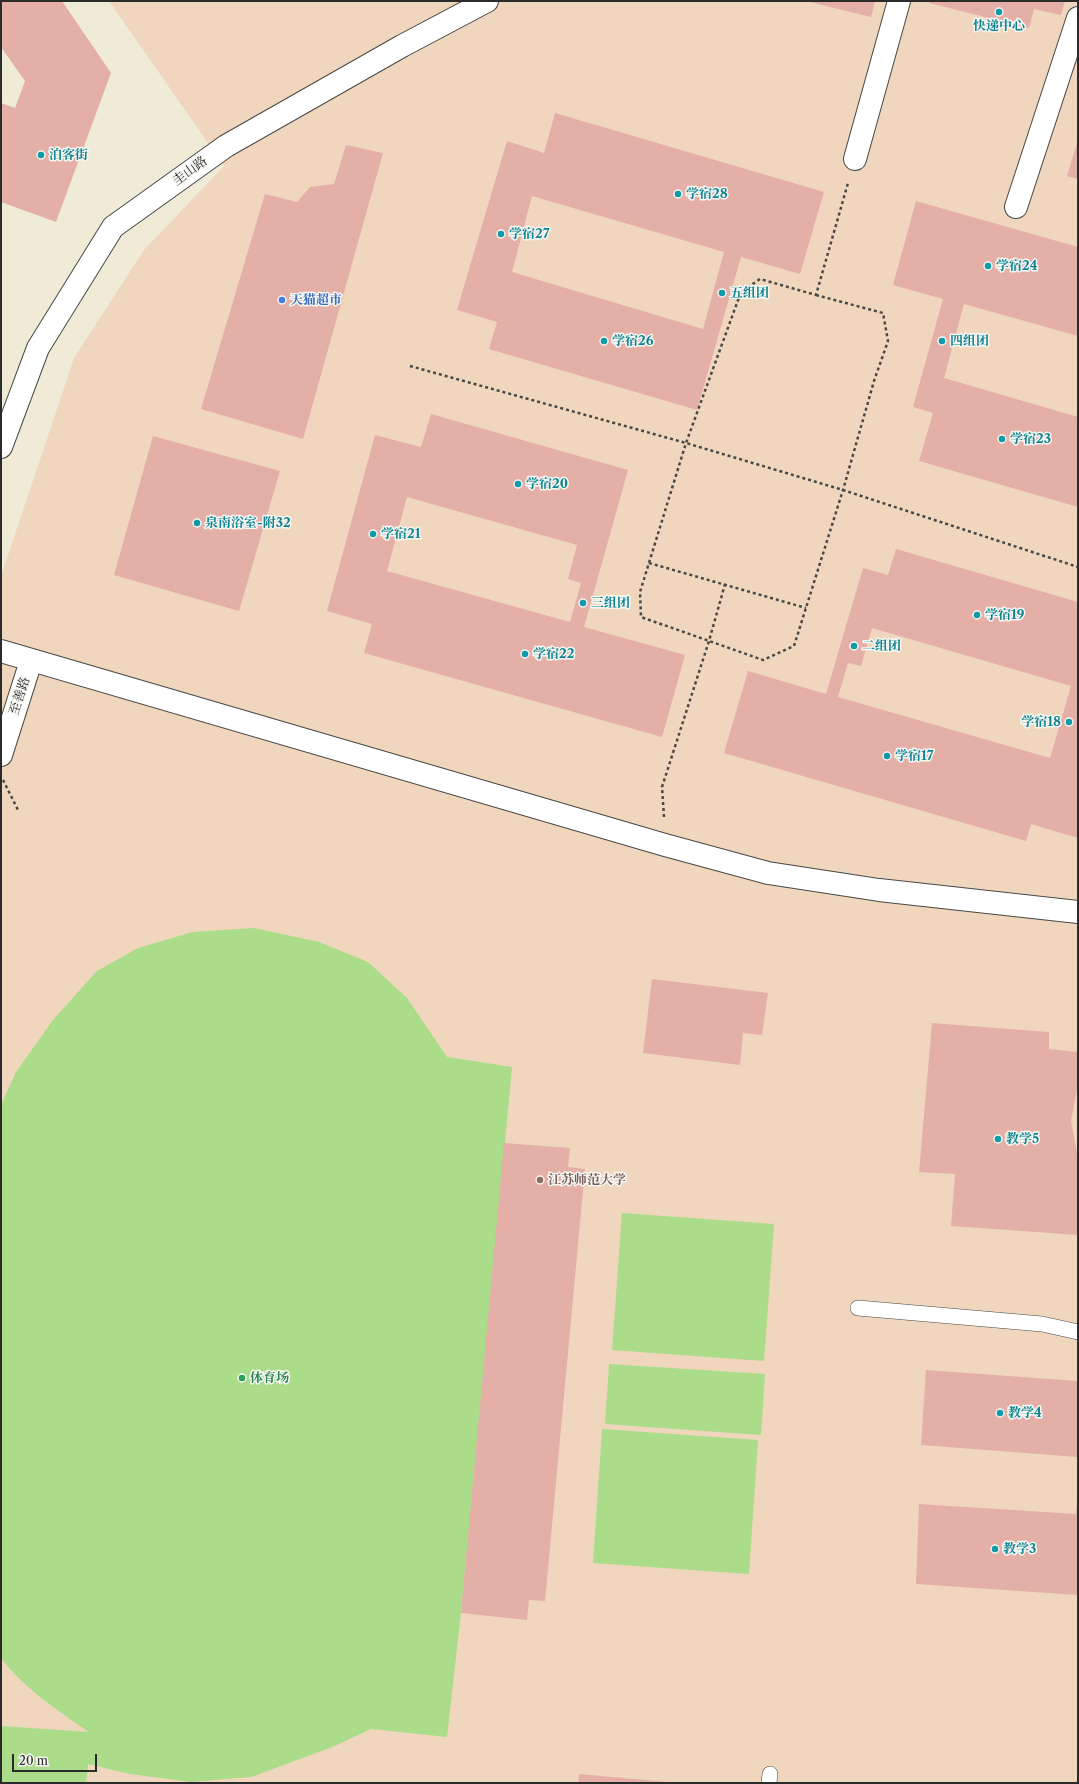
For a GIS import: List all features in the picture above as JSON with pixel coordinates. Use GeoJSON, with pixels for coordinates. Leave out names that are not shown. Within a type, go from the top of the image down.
{"type":"FeatureCollection","features":[{"type":"Feature","properties":{"kind":"street","name":"圭山路"},"geometry":{"type":"LineString","coordinates":[[1,448],[38,348],[113,227],[226,146],[402,46],[487,1]]}},
{"type":"Feature","properties":{"kind":"street"},"geometry":{"type":"LineString","coordinates":[[855,159],[899,1]]}},
{"type":"Feature","properties":{"kind":"street"},"geometry":{"type":"LineString","coordinates":[[1016,207],[1078,18]]}},
{"type":"Feature","properties":{"kind":"street"},"geometry":{"type":"LineString","coordinates":[[1,651],[665,845],[768,873],[879,890],[1078,912]]}},
{"type":"Feature","properties":{"kind":"street","name":"至善路"},"geometry":{"type":"LineString","coordinates":[[1,755],[31,660]]}},
{"type":"Feature","properties":{"kind":"lane"},"geometry":{"type":"LineString","coordinates":[[858,1308],[1042,1324],[1078,1332]]}},
{"type":"Feature","properties":{"kind":"path"},"geometry":{"type":"LineString","coordinates":[[816,295],[855,159]]}},
{"type":"Feature","properties":{"kind":"path"},"geometry":{"type":"LineString","coordinates":[[760,279],[816,295],[883,313],[888,341],[874,381],[843,490],[794,646],[763,660],[642,617],[640,592],[686,442],[741,292],[760,279]]}},
{"type":"Feature","properties":{"kind":"path"},"geometry":{"type":"LineString","coordinates":[[410,366],[686,442],[843,490],[1078,567]]}},
{"type":"Feature","properties":{"kind":"path"},"geometry":{"type":"LineString","coordinates":[[649,562],[806,608]]}},
{"type":"Feature","properties":{"kind":"path"},"geometry":{"type":"LineString","coordinates":[[665,845],[662,787],[710,641],[725,584]]}},
{"type":"Feature","properties":{"kind":"path"},"geometry":{"type":"LineString","coordinates":[[1,776],[19,812]]}},
{"type":"Feature","properties":{"kind":"shaded area","name":"江苏师范大学"},"geometry":{"type":"Polygon","coordinates":[[[109,1],[1078,1],[1078,1783],[1,1783],[1,576],[74,358],[144,250],[224,166],[109,1]]]}},
{"type":"Feature","properties":{"kind":"green space","name":"体育场"},"geometry":{"type":"Polygon","coordinates":[[[254,928],[319,942],[368,962],[407,998],[447,1057],[512,1067],[461,1613],[447,1737],[371,1729],[330,1748],[251,1777],[191,1782],[130,1774],[88,1764],[86,1783],[1,1783],[1,1726],[89,1732],[53,1707],[20,1680],[1,1658],[1,1105],[16,1072],[53,1020],[97,971],[138,948],[193,932],[254,928]]]}},
{"type":"Feature","properties":{"kind":"green space"},"geometry":{"type":"Polygon","coordinates":[[[622,1213],[774,1224],[764,1361],[612,1350],[622,1213]]]}},
{"type":"Feature","properties":{"kind":"green space"},"geometry":{"type":"Polygon","coordinates":[[[609,1364],[765,1374],[761,1435],[605,1424],[609,1364]]]}},
{"type":"Feature","properties":{"kind":"green space"},"geometry":{"type":"Polygon","coordinates":[[[602,1429],[758,1440],[749,1574],[593,1563],[602,1429]]]}},
{"type":"Feature","properties":{"kind":"building","name":"泊客街"},"geometry":{"type":"Polygon","coordinates":[[[1,1],[62,1],[111,73],[56,222],[1,202],[1,103],[15,108],[25,81],[1,47],[1,1]]]}},
{"type":"Feature","properties":{"kind":"building"},"geometry":{"type":"Polygon","coordinates":[[[806,1],[875,1],[871,17],[806,1]]]}},
{"type":"Feature","properties":{"kind":"building","name":"快递中心"},"geometry":{"type":"Polygon","coordinates":[[[930,1],[1065,1],[1061,15],[1034,9],[1029,28],[929,3],[930,1]]]}},
{"type":"Feature","properties":{"kind":"building"},"geometry":{"type":"Polygon","coordinates":[[[555,113],[824,192],[800,274],[741,257],[697,410],[489,349],[497,322],[457,310],[507,141],[544,153],[555,113]],[[532,196],[512,272],[703,329],[724,252],[532,196]]]}},
{"type":"Feature","properties":{"kind":"building"},"geometry":{"type":"Polygon","coordinates":[[[1078,140],[1078,179],[1067,176],[1078,140]]]}},
{"type":"Feature","properties":{"kind":"building"},"geometry":{"type":"Polygon","coordinates":[[[346,145],[383,153],[303,439],[201,409],[265,194],[297,202],[310,187],[334,184],[346,145]]]}},
{"type":"Feature","properties":{"kind":"building"},"geometry":{"type":"Polygon","coordinates":[[[916,201],[1078,247],[1078,336],[964,304],[944,378],[1078,417],[1078,507],[919,461],[933,413],[913,407],[943,299],[893,285],[916,201]]]}},
{"type":"Feature","properties":{"kind":"building"},"geometry":{"type":"Polygon","coordinates":[[[431,414],[628,470],[584,627],[685,655],[662,737],[364,653],[372,624],[327,611],[375,435],[421,447],[431,414]],[[407,497],[387,571],[570,622],[581,583],[568,579],[577,545],[407,497]]]}},
{"type":"Feature","properties":{"kind":"building","name":"泉南浴室-附32"},"geometry":{"type":"Polygon","coordinates":[[[153,436],[280,471],[239,611],[114,575],[153,436]]]}},
{"type":"Feature","properties":{"kind":"building"},"geometry":{"type":"Polygon","coordinates":[[[896,549],[1078,602],[1078,838],[1031,824],[1026,841],[724,753],[748,671],[826,694],[863,568],[888,575],[896,549]],[[872,628],[861,666],[848,663],[838,697],[1050,758],[1071,686],[872,628]]]}},
{"type":"Feature","properties":{"kind":"building"},"geometry":{"type":"Polygon","coordinates":[[[652,979],[768,993],[762,1035],[743,1033],[740,1065],[643,1053],[652,979]]]}},
{"type":"Feature","properties":{"kind":"building","name":"教学5"},"geometry":{"type":"Polygon","coordinates":[[[932,1023],[1049,1032],[1049,1049],[1078,1052],[1078,1084],[1071,1121],[1078,1159],[1078,1235],[951,1226],[955,1174],[919,1172],[932,1023]]]}},
{"type":"Feature","properties":{"kind":"building"},"geometry":{"type":"Polygon","coordinates":[[[504,1143],[570,1148],[568,1167],[585,1169],[545,1601],[529,1600],[527,1620],[461,1613],[504,1143]]]}},
{"type":"Feature","properties":{"kind":"building","name":"教学4"},"geometry":{"type":"Polygon","coordinates":[[[926,1370],[1078,1381],[1078,1457],[921,1445],[926,1370]]]}},
{"type":"Feature","properties":{"kind":"building","name":"教学3"},"geometry":{"type":"Polygon","coordinates":[[[1077,1501],[1078,1595],[916,1584],[919,1504],[1076,1514],[1077,1501]]]}},
{"type":"Feature","properties":{"kind":"building"},"geometry":{"type":"Polygon","coordinates":[[[579,1774],[668,1782],[668,1783],[578,1783],[579,1774]]]}},
{"type":"Feature","properties":{"kind":"place","name":"快递中心"},"geometry":{"type":"Point","coordinates":[999,12]}},
{"type":"Feature","properties":{"kind":"place","name":"泊客街"},"geometry":{"type":"Point","coordinates":[41,155]}},
{"type":"Feature","properties":{"kind":"place","name":"学宿28"},"geometry":{"type":"Point","coordinates":[678,194]}},
{"type":"Feature","properties":{"kind":"place","name":"学宿27"},"geometry":{"type":"Point","coordinates":[501,234]}},
{"type":"Feature","properties":{"kind":"place","name":"学宿24"},"geometry":{"type":"Point","coordinates":[988,266]}},
{"type":"Feature","properties":{"kind":"place","name":"五组团"},"geometry":{"type":"Point","coordinates":[722,293]}},
{"type":"Feature","properties":{"kind":"place","name":"天猫超市"},"geometry":{"type":"Point","coordinates":[282,300]}},
{"type":"Feature","properties":{"kind":"place","name":"学宿26"},"geometry":{"type":"Point","coordinates":[604,341]}},
{"type":"Feature","properties":{"kind":"place","name":"四组团"},"geometry":{"type":"Point","coordinates":[942,341]}},
{"type":"Feature","properties":{"kind":"place","name":"学宿23"},"geometry":{"type":"Point","coordinates":[1002,439]}},
{"type":"Feature","properties":{"kind":"place","name":"学宿20"},"geometry":{"type":"Point","coordinates":[518,484]}},
{"type":"Feature","properties":{"kind":"place","name":"泉南浴室-附32"},"geometry":{"type":"Point","coordinates":[197,523]}},
{"type":"Feature","properties":{"kind":"place","name":"学宿21"},"geometry":{"type":"Point","coordinates":[373,534]}},
{"type":"Feature","properties":{"kind":"place","name":"三组团"},"geometry":{"type":"Point","coordinates":[583,603]}},
{"type":"Feature","properties":{"kind":"place","name":"学宿19"},"geometry":{"type":"Point","coordinates":[977,615]}},
{"type":"Feature","properties":{"kind":"place","name":"二组团"},"geometry":{"type":"Point","coordinates":[854,646]}},
{"type":"Feature","properties":{"kind":"place","name":"学宿22"},"geometry":{"type":"Point","coordinates":[525,654]}},
{"type":"Feature","properties":{"kind":"place","name":"学宿18"},"geometry":{"type":"Point","coordinates":[1069,722]}},
{"type":"Feature","properties":{"kind":"place","name":"学宿17"},"geometry":{"type":"Point","coordinates":[887,756]}},
{"type":"Feature","properties":{"kind":"place","name":"教学5"},"geometry":{"type":"Point","coordinates":[998,1139]}},
{"type":"Feature","properties":{"kind":"place","name":"江苏师范大学"},"geometry":{"type":"Point","coordinates":[540,1180]}},
{"type":"Feature","properties":{"kind":"place","name":"体育场"},"geometry":{"type":"Point","coordinates":[242,1378]}},
{"type":"Feature","properties":{"kind":"place","name":"教学4"},"geometry":{"type":"Point","coordinates":[1000,1413]}},
{"type":"Feature","properties":{"kind":"place","name":"教学3"},"geometry":{"type":"Point","coordinates":[995,1549]}}]}
